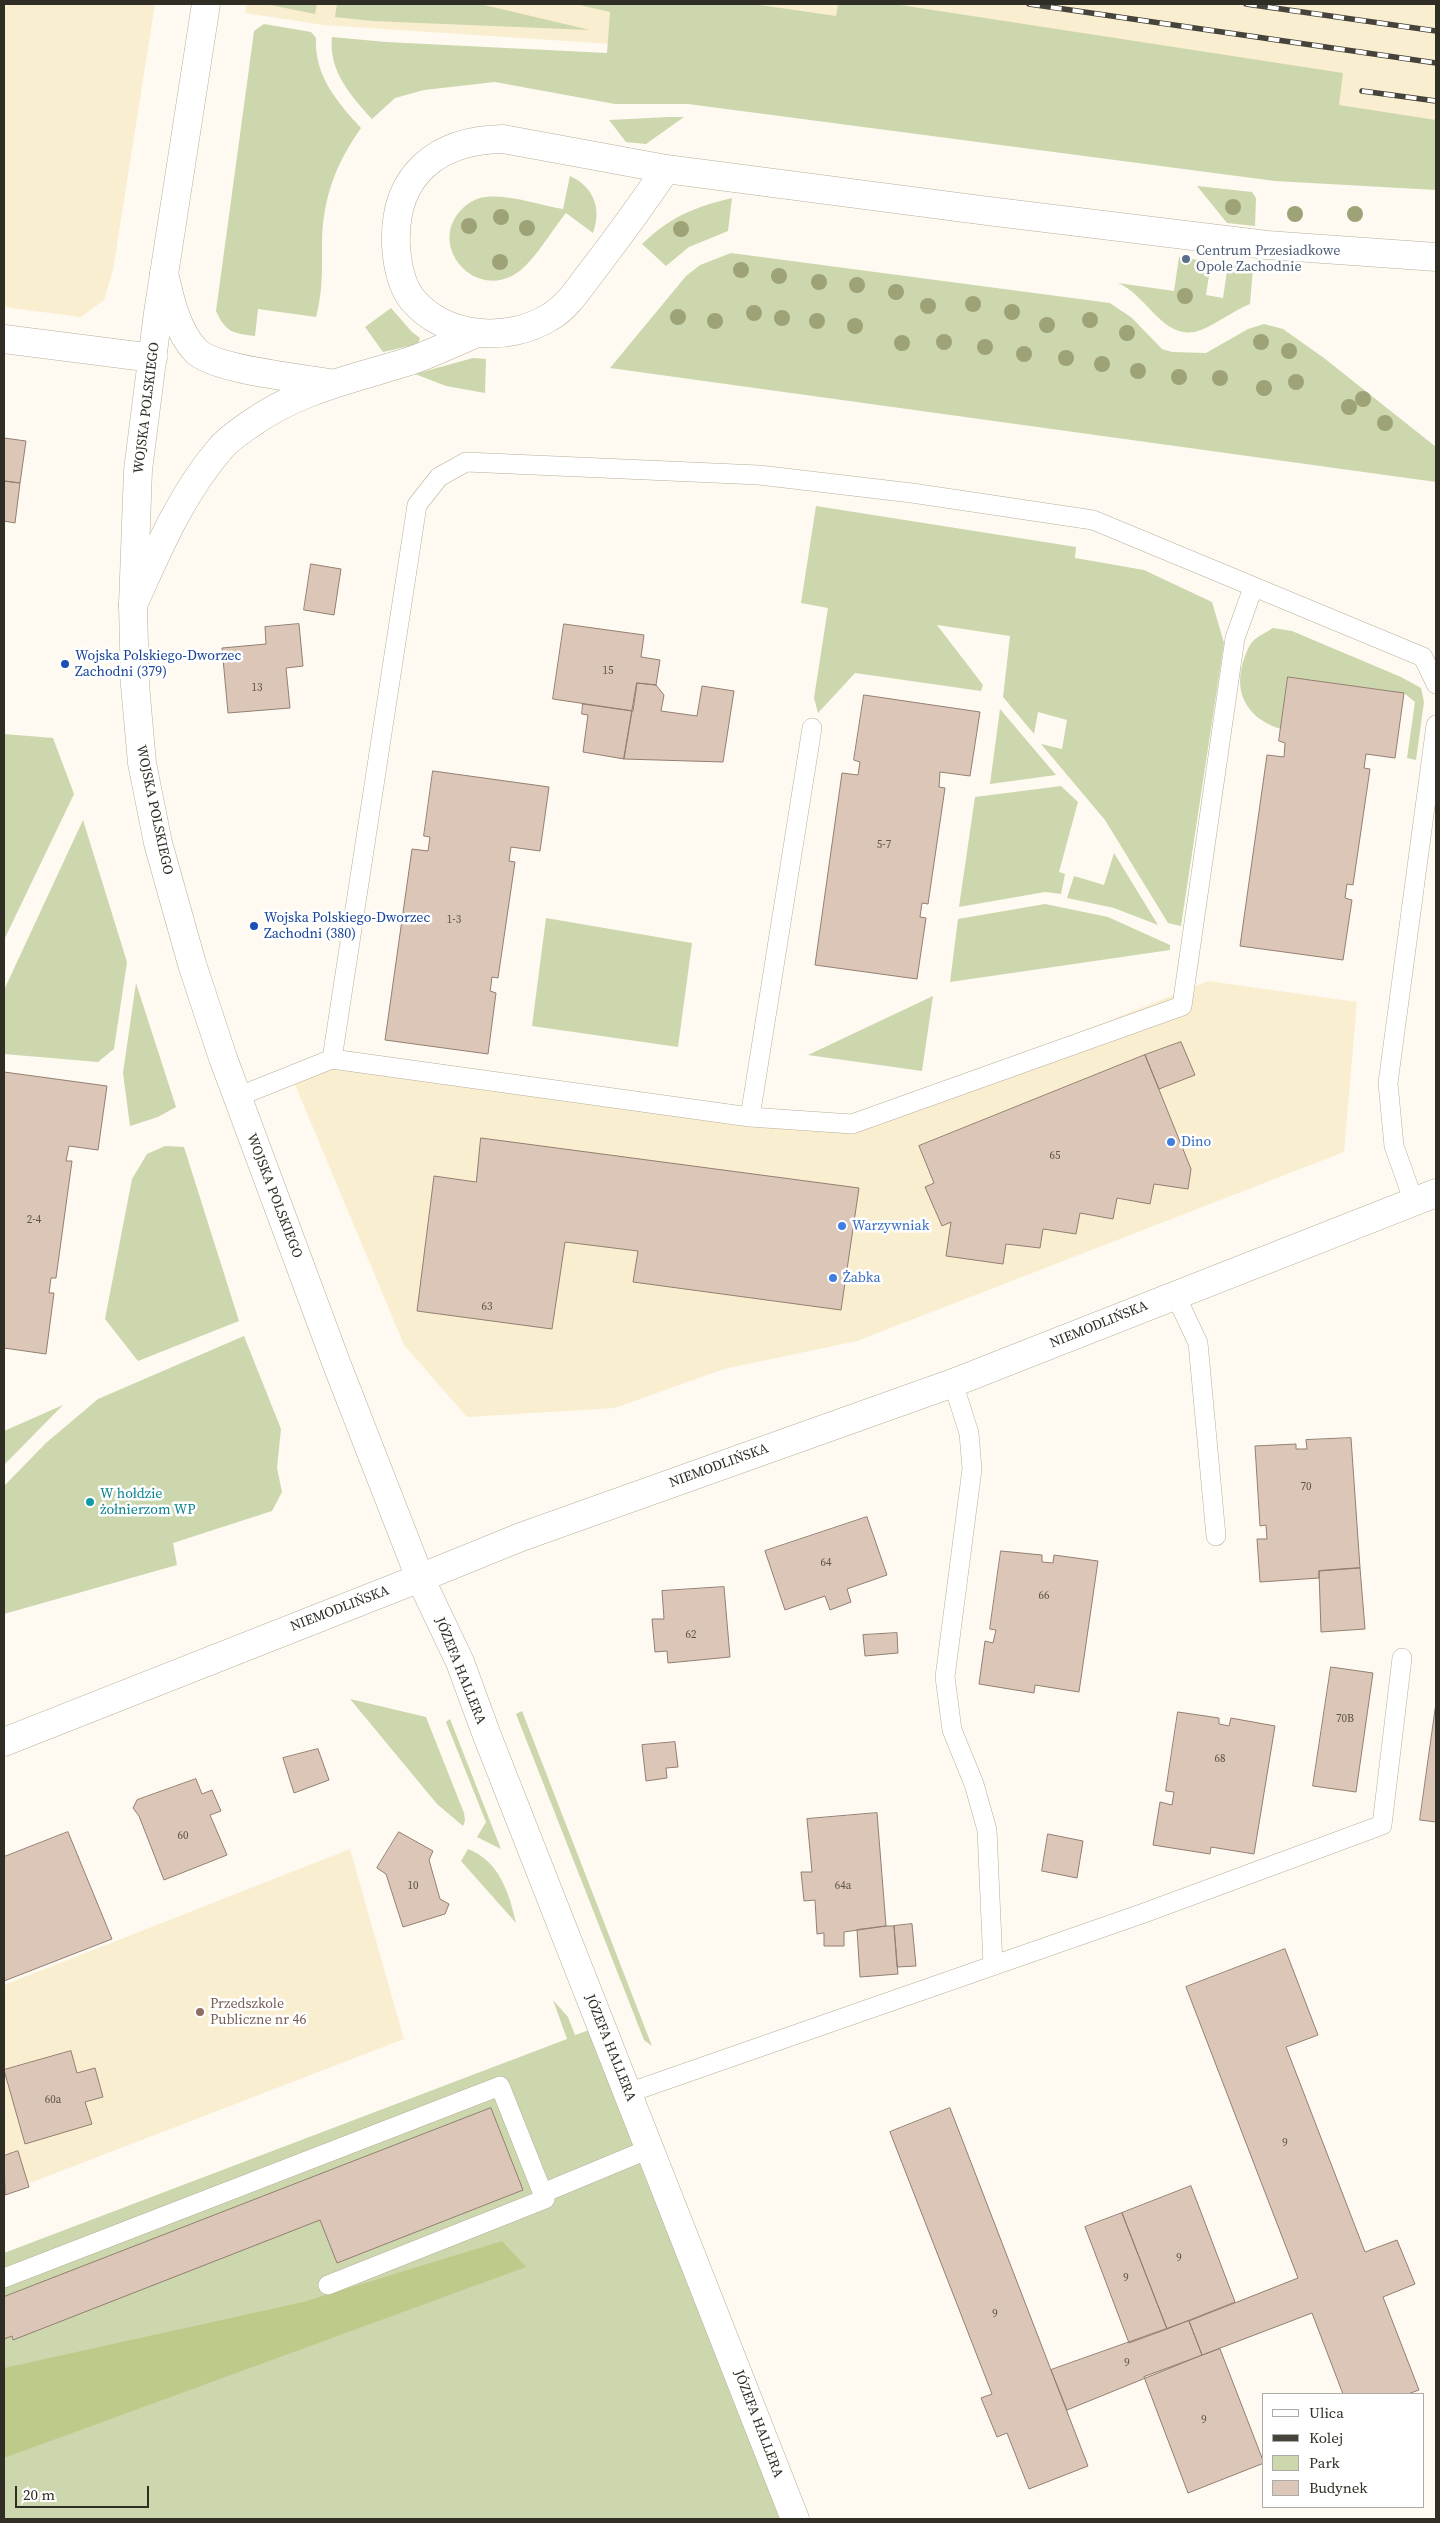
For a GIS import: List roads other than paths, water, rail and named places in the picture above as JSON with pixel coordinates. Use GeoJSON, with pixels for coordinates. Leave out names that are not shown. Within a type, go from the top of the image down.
{"type":"FeatureCollection","features":[{"type":"Feature","properties":{"kind":"main road","name":"WOJSKA POLSKIEGO"},"geometry":{"type":"LineString","coordinates":[[206,4],[164,274],[138,470],[133,605],[135,685],[141,753],[155,825],[192,964],[237,1097],[420,1578]]}},
{"type":"Feature","properties":{"kind":"main road"},"geometry":{"type":"LineString","coordinates":[[666,168],[634,216],[590,274],[552,316],[514,332],[477,333],[451,325],[430,314],[411,298],[402,278],[397,254],[398,214],[406,188],[418,170],[433,156],[454,146],[483,139],[503,139],[666,168],[1267,245],[1436,257]]}},
{"type":"Feature","properties":{"kind":"main road"},"geometry":{"type":"LineString","coordinates":[[164,274],[173,309],[180,326],[197,352],[242,368],[332,383]]}},
{"type":"Feature","properties":{"kind":"main road"},"geometry":{"type":"LineString","coordinates":[[133,605],[177,514],[196,482],[220,448],[266,413],[295,397],[332,383],[412,360],[477,333]]}},
{"type":"Feature","properties":{"kind":"main road"},"geometry":{"type":"LineString","coordinates":[[4,339],[153,358]]}},
{"type":"Feature","properties":{"kind":"main road","name":"NIEMODLIŃSKA"},"geometry":{"type":"LineString","coordinates":[[4,1742],[521,1537],[953,1383],[1425,1198]]}},
{"type":"Feature","properties":{"kind":"main road","name":"JÓZEFA HALLERA"},"geometry":{"type":"LineString","coordinates":[[420,1578],[460,1662],[489,1742],[796,2519]]}},
{"type":"Feature","properties":{"kind":"lane"},"geometry":{"type":"LineString","coordinates":[[332,1059],[417,505],[439,477],[466,462],[768,476],[912,493],[1094,520],[1423,657],[1436,684]]}},
{"type":"Feature","properties":{"kind":"lane"},"geometry":{"type":"LineString","coordinates":[[237,1097],[332,1059],[750,1117],[852,1124],[1182,1006],[1235,638],[1254,588]]}},
{"type":"Feature","properties":{"kind":"lane"},"geometry":{"type":"LineString","coordinates":[[1425,1198],[1394,1146],[1388,1083],[1436,725]]}},
{"type":"Feature","properties":{"kind":"lane"},"geometry":{"type":"LineString","coordinates":[[750,1117],[812,728]]}},
{"type":"Feature","properties":{"kind":"lane"},"geometry":{"type":"LineString","coordinates":[[1176,1294],[1198,1343],[1216,1536]]}},
{"type":"Feature","properties":{"kind":"lane"},"geometry":{"type":"LineString","coordinates":[[953,1383],[969,1433],[972,1469],[945,1677],[952,1730],[974,1784],[987,1830],[993,1965]]}},
{"type":"Feature","properties":{"kind":"lane"},"geometry":{"type":"LineString","coordinates":[[628,2093],[1144,1913],[1382,1825],[1402,1658]]}},
{"type":"Feature","properties":{"kind":"lane"},"geometry":{"type":"LineString","coordinates":[[4,2278],[500,2086],[545,2199],[328,2285]]}},
{"type":"Feature","properties":{"kind":"lane"},"geometry":{"type":"LineString","coordinates":[[543,2193],[649,2148]]}},
{"type":"Feature","properties":{"kind":"railway"},"geometry":{"type":"LineString","coordinates":[[1029,4],[1436,63]]}},
{"type":"Feature","properties":{"kind":"railway"},"geometry":{"type":"LineString","coordinates":[[1246,4],[1436,31]]}},
{"type":"Feature","properties":{"kind":"railway"},"geometry":{"type":"LineString","coordinates":[[1362,91],[1436,101]]}},
{"type":"Feature","properties":{"kind":"place","name":"Centrum Przesiadkowe Opole Zachodnie"},"geometry":{"type":"Point","coordinates":[1186,259]}},
{"type":"Feature","properties":{"kind":"place","name":"Wojska Polskiego-Dworzec Zachodni (379)"},"geometry":{"type":"Point","coordinates":[65,664]}},
{"type":"Feature","properties":{"kind":"place","name":"Wojska Polskiego-Dworzec Zachodni (380)"},"geometry":{"type":"Point","coordinates":[254,926]}},
{"type":"Feature","properties":{"kind":"place","name":"Dino"},"geometry":{"type":"Point","coordinates":[1171,1142]}},
{"type":"Feature","properties":{"kind":"place","name":"Warzywniak"},"geometry":{"type":"Point","coordinates":[842,1226]}},
{"type":"Feature","properties":{"kind":"place","name":"Żabka"},"geometry":{"type":"Point","coordinates":[833,1278]}},
{"type":"Feature","properties":{"kind":"place","name":"W hołdzie żołnierzom WP"},"geometry":{"type":"Point","coordinates":[90,1502]}},
{"type":"Feature","properties":{"kind":"place","name":"Przedszkole Publiczne nr 46"},"geometry":{"type":"Point","coordinates":[200,2012]}}]}
